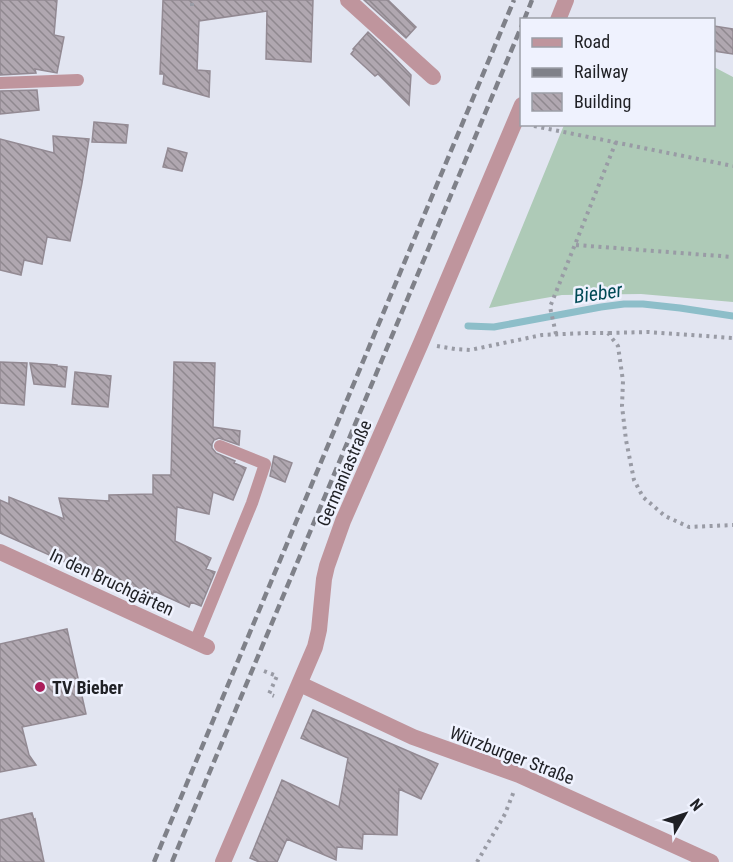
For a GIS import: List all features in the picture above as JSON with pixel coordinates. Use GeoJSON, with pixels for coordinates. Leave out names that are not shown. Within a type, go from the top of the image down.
{"type":"FeatureCollection","features":[{"type":"Feature","properties":{"kind":"street"},"geometry":{"type":"LineString","coordinates":[[348,0],[433,77]]}},
{"type":"Feature","properties":{"kind":"street"},"geometry":{"type":"LineString","coordinates":[[559,18],[566,0]]}},
{"type":"Feature","properties":{"kind":"street","name":"Germaniastraße"},"geometry":{"type":"LineString","coordinates":[[223,862],[315,647],[324,579],[343,521],[520,110]]}},
{"type":"Feature","properties":{"kind":"street","name":"In den Bruchgärten"},"geometry":{"type":"LineString","coordinates":[[0,552],[201,644]]}},
{"type":"Feature","properties":{"kind":"street","name":"Würzburger Straße"},"geometry":{"type":"LineString","coordinates":[[300,684],[413,737],[519,775],[711,862]]}},
{"type":"Feature","properties":{"kind":"lane"},"geometry":{"type":"LineString","coordinates":[[0,83],[78,80]]}},
{"type":"Feature","properties":{"kind":"lane"},"geometry":{"type":"LineString","coordinates":[[201,644],[265,464],[220,446]]}},
{"type":"Feature","properties":{"kind":"path"},"geometry":{"type":"LineString","coordinates":[[192,0],[192,6]]}},
{"type":"Feature","properties":{"kind":"path"},"geometry":{"type":"LineString","coordinates":[[538,126],[733,166]]}},
{"type":"Feature","properties":{"kind":"path"},"geometry":{"type":"LineString","coordinates":[[556,334],[550,308],[616,142]]}},
{"type":"Feature","properties":{"kind":"path"},"geometry":{"type":"LineString","coordinates":[[576,244],[733,257]]}},
{"type":"Feature","properties":{"kind":"path"},"geometry":{"type":"LineString","coordinates":[[421,343],[470,350],[556,334],[648,332],[733,338]]}},
{"type":"Feature","properties":{"kind":"path"},"geometry":{"type":"LineString","coordinates":[[608,333],[618,346],[623,381],[622,406],[626,440],[634,480],[643,497],[665,516],[689,527],[733,525]]}},
{"type":"Feature","properties":{"kind":"path"},"geometry":{"type":"LineString","coordinates":[[477,862],[506,814],[519,775]]}},
{"type":"Feature","properties":{"kind":"green space"},"geometry":{"type":"Polygon","coordinates":[[[715,68],[733,77],[733,302],[641,294],[562,295],[489,308],[564,126],[715,126],[715,68]]]}},
{"type":"Feature","properties":{"kind":"building"},"geometry":{"type":"Polygon","coordinates":[[[0,0],[57,0],[54,35],[64,37],[57,73],[35,69],[36,73],[0,75],[0,0]]]}},
{"type":"Feature","properties":{"kind":"building"},"geometry":{"type":"Polygon","coordinates":[[[163,0],[313,0],[311,62],[266,59],[267,11],[199,21],[197,70],[210,71],[209,97],[163,84],[164,74],[160,74],[163,0]]]}},
{"type":"Feature","properties":{"kind":"building"},"geometry":{"type":"Polygon","coordinates":[[[364,0],[388,0],[416,27],[406,38],[364,0]]]}},
{"type":"Feature","properties":{"kind":"building"},"geometry":{"type":"Polygon","coordinates":[[[715,26],[733,29],[733,54],[715,51],[715,26]]]}},
{"type":"Feature","properties":{"kind":"building"},"geometry":{"type":"Polygon","coordinates":[[[368,32],[411,75],[409,105],[378,74],[375,76],[351,54],[368,32]]]}},
{"type":"Feature","properties":{"kind":"building"},"geometry":{"type":"Polygon","coordinates":[[[37,90],[39,110],[0,114],[0,91],[37,90]]]}},
{"type":"Feature","properties":{"kind":"building"},"geometry":{"type":"Polygon","coordinates":[[[94,122],[128,125],[126,143],[92,142],[94,122]]]}},
{"type":"Feature","properties":{"kind":"building"},"geometry":{"type":"Polygon","coordinates":[[[53,136],[89,139],[70,241],[47,237],[42,264],[24,260],[21,275],[0,270],[0,139],[54,153],[53,136]]]}},
{"type":"Feature","properties":{"kind":"building"},"geometry":{"type":"Polygon","coordinates":[[[168,148],[187,153],[182,171],[163,167],[168,148]]]}},
{"type":"Feature","properties":{"kind":"building"},"geometry":{"type":"Polygon","coordinates":[[[0,362],[27,363],[24,405],[0,403],[0,362]]]}},
{"type":"Feature","properties":{"kind":"building"},"geometry":{"type":"Polygon","coordinates":[[[174,362],[215,363],[213,427],[240,431],[239,445],[219,438],[214,440],[212,448],[216,453],[246,468],[233,500],[213,492],[209,514],[177,507],[175,541],[211,558],[206,569],[215,572],[201,606],[191,602],[189,607],[154,591],[150,600],[0,533],[0,500],[9,504],[9,497],[64,519],[59,498],[109,501],[109,495],[153,494],[153,475],[171,475],[174,362]]]}},
{"type":"Feature","properties":{"kind":"building"},"geometry":{"type":"Polygon","coordinates":[[[30,363],[67,367],[65,387],[34,384],[30,363]]]}},
{"type":"Feature","properties":{"kind":"building"},"geometry":{"type":"Polygon","coordinates":[[[75,372],[111,376],[108,407],[72,404],[75,372]]]}},
{"type":"Feature","properties":{"kind":"building"},"geometry":{"type":"Polygon","coordinates":[[[274,456],[292,463],[285,482],[270,476],[274,456]]]}},
{"type":"Feature","properties":{"kind":"building","name":"TV Bieber"},"geometry":{"type":"Polygon","coordinates":[[[67,629],[86,714],[22,727],[29,755],[36,765],[0,772],[0,644],[67,629]]]}},
{"type":"Feature","properties":{"kind":"building"},"geometry":{"type":"Polygon","coordinates":[[[313,710],[438,764],[421,799],[399,789],[397,835],[363,834],[362,849],[337,847],[336,860],[287,839],[277,862],[259,862],[250,858],[282,780],[339,807],[348,758],[301,738],[313,710]]]}},
{"type":"Feature","properties":{"kind":"building"},"geometry":{"type":"Polygon","coordinates":[[[32,813],[44,862],[0,862],[0,820],[32,813]]]}},
{"type":"Feature","properties":{"kind":"waterway","name":"Bieber"},"geometry":{"type":"LineString","coordinates":[[468,326],[494,327],[624,304],[680,308],[733,316]]}},
{"type":"Feature","properties":{"kind":"railway"},"geometry":{"type":"LineString","coordinates":[[154,862],[514,0]]}},
{"type":"Feature","properties":{"kind":"railway"},"geometry":{"type":"LineString","coordinates":[[525,18],[532,0]]}},
{"type":"Feature","properties":{"kind":"railway"},"geometry":{"type":"LineString","coordinates":[[172,862],[520,30]]}},
{"type":"Feature","properties":{"kind":"place","name":"TV Bieber"},"geometry":{"type":"Point","coordinates":[40,687]}}]}
